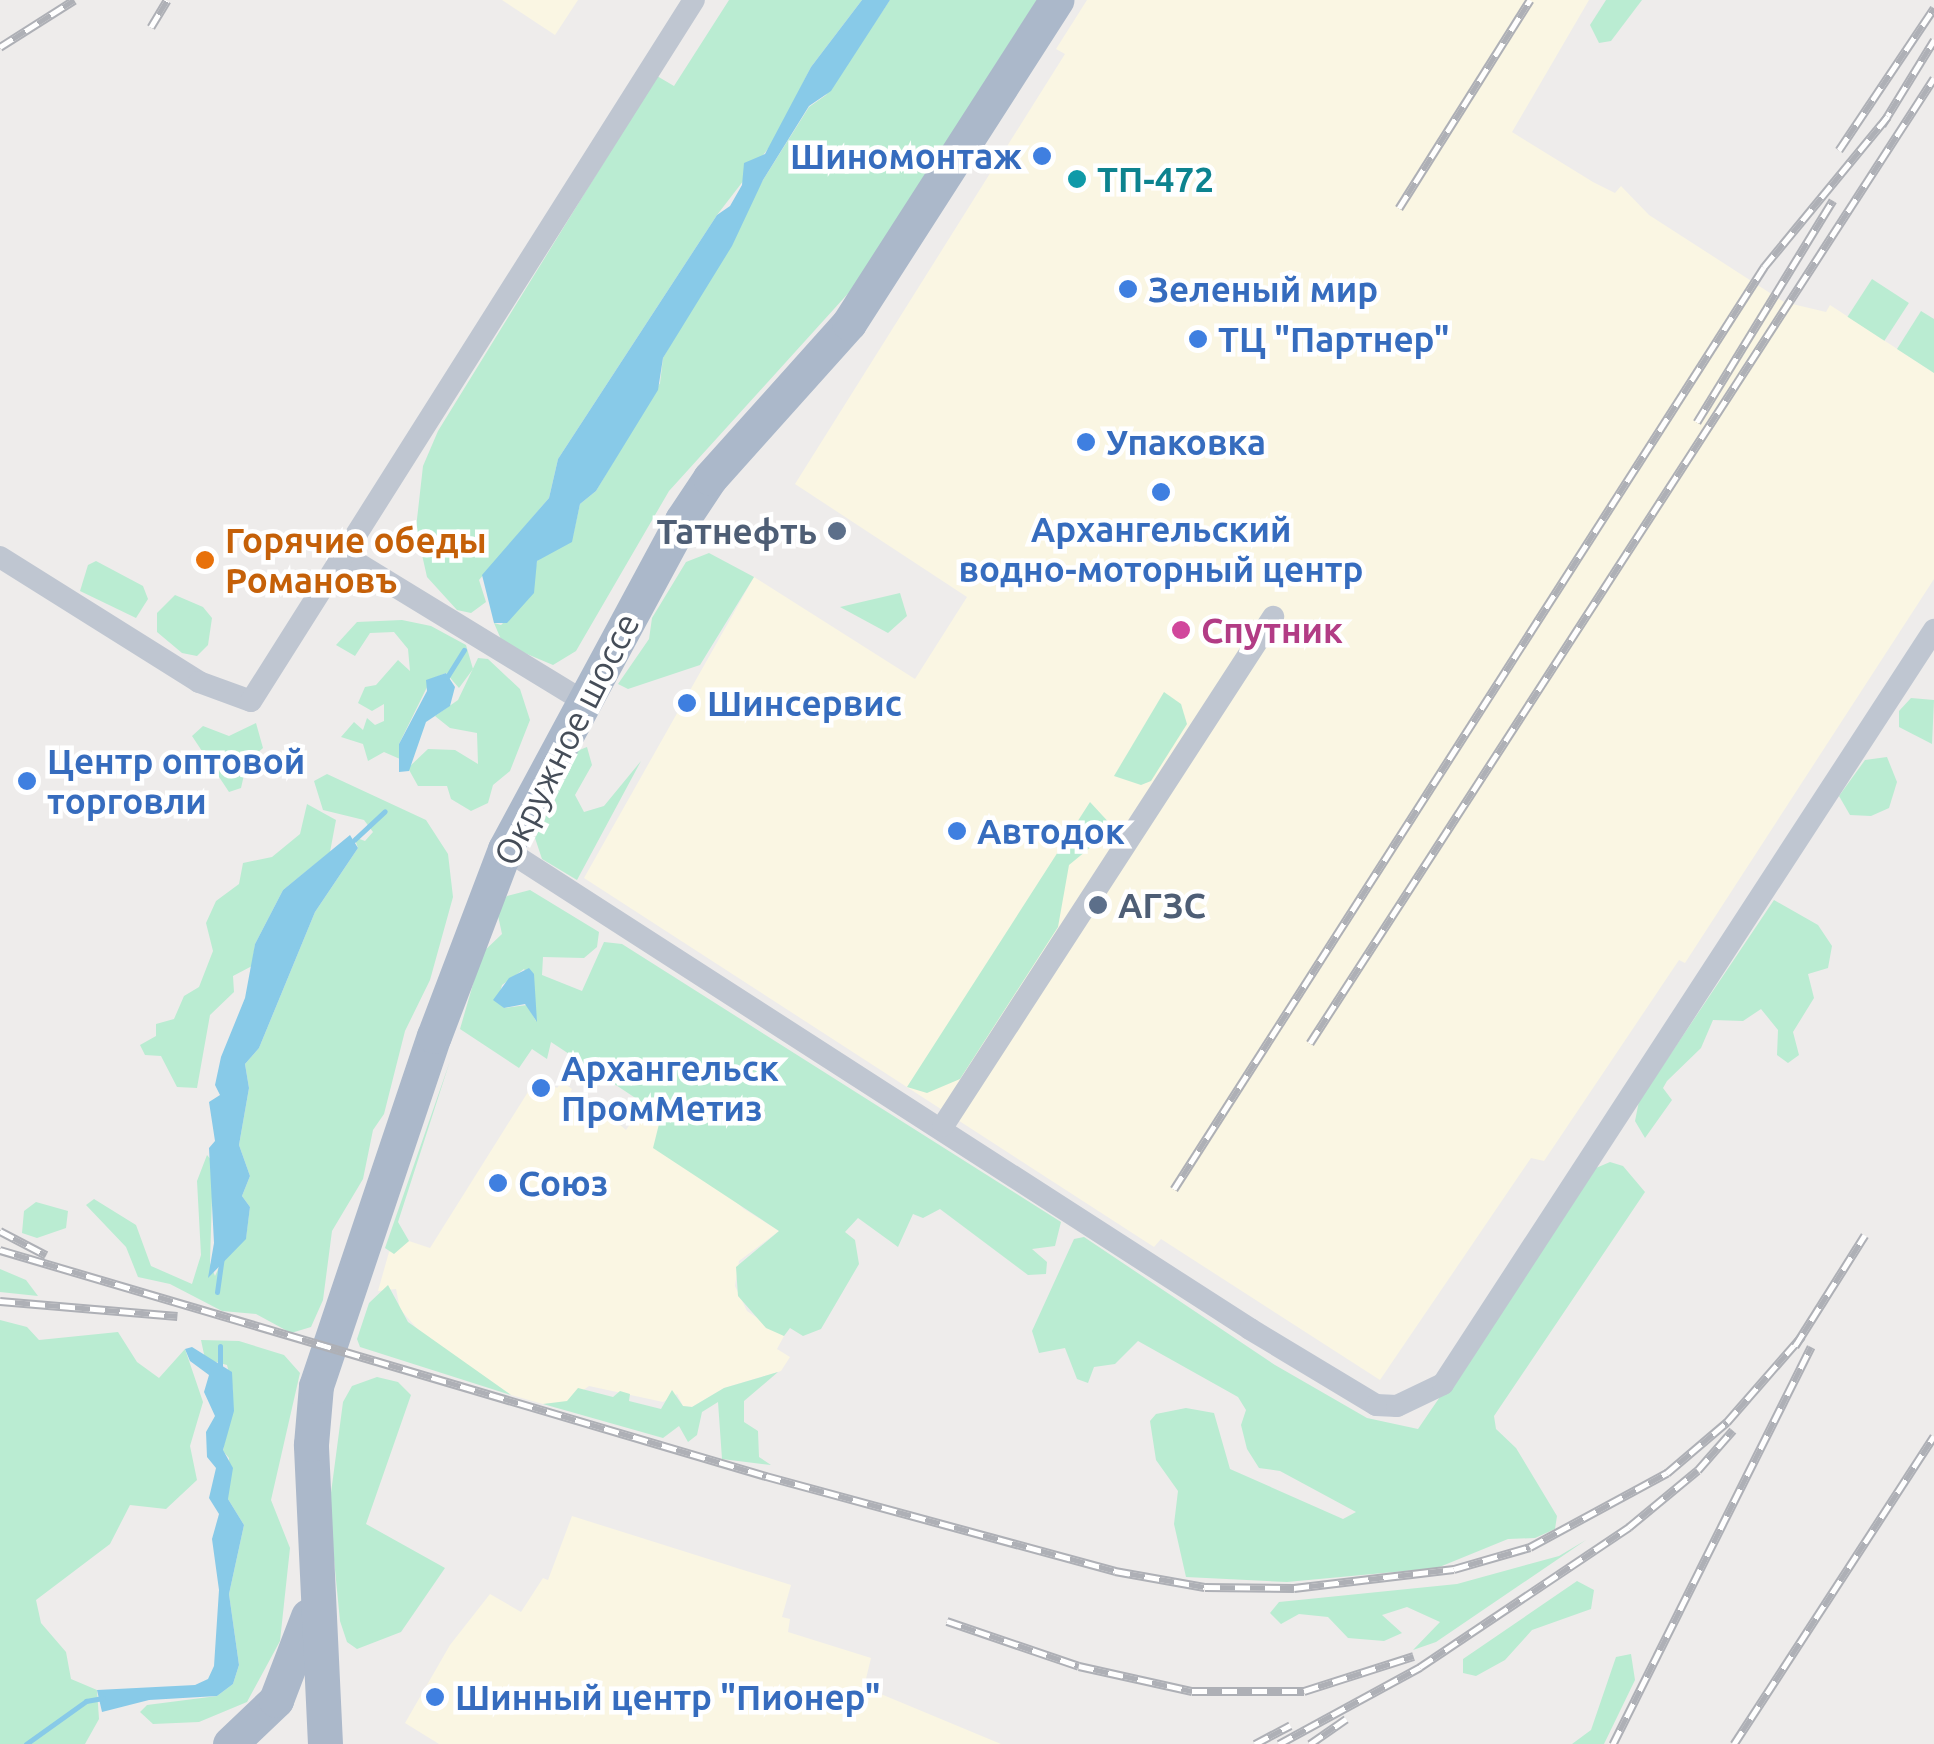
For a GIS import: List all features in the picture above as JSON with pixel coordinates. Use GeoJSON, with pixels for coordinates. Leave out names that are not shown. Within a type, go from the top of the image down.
{"type":"FeatureCollection","features":[{"type":"Feature","properties":{"kind":"main road","name":"Окружное шоссе"},"geometry":{"type":"LineString","coordinates":[[316,1580],[311,1444],[316,1386],[434,1036],[505,848],[582,701],[710,478],[849,323],[1056,0]]}},
{"type":"Feature","properties":{"kind":"main road"},"geometry":{"type":"LineString","coordinates":[[230,1744],[276,1700],[301,1646],[316,1580]]}},
{"type":"Feature","properties":{"kind":"main road"},"geometry":{"type":"LineString","coordinates":[[316,1580],[325,1744]]}},
{"type":"Feature","properties":{"kind":"street"},"geometry":{"type":"LineString","coordinates":[[0,556],[199,682],[251,701],[260,681],[344,555],[694,0]]}},
{"type":"Feature","properties":{"kind":"street"},"geometry":{"type":"LineString","coordinates":[[344,555],[582,701]]}},
{"type":"Feature","properties":{"kind":"street"},"geometry":{"type":"LineString","coordinates":[[943,1126],[1273,617]]}},
{"type":"Feature","properties":{"kind":"street"},"geometry":{"type":"LineString","coordinates":[[505,848],[1376,1405],[1416,1400],[1443,1384],[1934,630]]}},
{"type":"Feature","properties":{"kind":"shaded area"},"geometry":{"type":"Polygon","coordinates":[[[502,0],[578,0],[555,35],[502,0]]]}},
{"type":"Feature","properties":{"kind":"shaded area"},"geometry":{"type":"Polygon","coordinates":[[[1087,0],[1589,0],[1512,132],[1615,193],[1621,186],[1649,215],[1784,302],[1826,312],[1830,305],[1934,373],[1934,579],[1685,963],[1679,960],[1544,1161],[1531,1158],[1380,1380],[1161,1239],[1154,1247],[584,878],[754,577],[915,679],[967,597],[795,484],[1065,54],[1056,49],[1087,0]]]}},
{"type":"Feature","properties":{"kind":"shaded area"},"geometry":{"type":"Polygon","coordinates":[[[538,1076],[557,1088],[562,1082],[572,1089],[569,1095],[593,1110],[597,1105],[626,1130],[639,1111],[659,1124],[659,1132],[744,1209],[779,1231],[739,1261],[735,1286],[747,1311],[784,1336],[777,1349],[790,1357],[781,1371],[724,1388],[692,1407],[683,1406],[677,1394],[663,1402],[589,1386],[567,1402],[543,1404],[511,1395],[420,1332],[400,1309],[396,1289],[378,1291],[389,1252],[409,1241],[430,1248],[538,1076]]]}},
{"type":"Feature","properties":{"kind":"shaded area"},"geometry":{"type":"Polygon","coordinates":[[[572,1516],[791,1585],[782,1617],[790,1619],[788,1632],[871,1658],[864,1687],[1001,1744],[439,1744],[405,1723],[450,1645],[490,1594],[521,1612],[543,1578],[548,1580],[572,1516]]]}},
{"type":"Feature","properties":{"kind":"green space"},"geometry":{"type":"Polygon","coordinates":[[[729,0],[862,0],[811,67],[774,141],[717,215],[558,459],[549,498],[479,580],[486,602],[471,613],[457,610],[427,577],[416,528],[423,466],[438,431],[657,76],[674,86],[729,0]]]}},
{"type":"Feature","properties":{"kind":"green space"},"geometry":{"type":"Polygon","coordinates":[[[890,0],[1037,0],[853,288],[669,491],[576,651],[553,665],[503,644],[494,623],[501,625],[529,598],[537,561],[573,535],[580,504],[596,491],[660,383],[663,358],[763,180],[809,107],[826,95],[890,0]]]}},
{"type":"Feature","properties":{"kind":"green space"},"geometry":{"type":"Polygon","coordinates":[[[1606,0],[1642,0],[1611,41],[1599,43],[1590,25],[1606,0]]]}},
{"type":"Feature","properties":{"kind":"green space"},"geometry":{"type":"Polygon","coordinates":[[[1872,279],[1909,303],[1884,341],[1847,317],[1872,279]]]}},
{"type":"Feature","properties":{"kind":"green space"},"geometry":{"type":"Polygon","coordinates":[[[1921,311],[1934,319],[1934,373],[1897,349],[1921,311]]]}},
{"type":"Feature","properties":{"kind":"green space"},"geometry":{"type":"Polygon","coordinates":[[[709,553],[754,577],[700,665],[628,689],[618,684],[649,639],[652,618],[686,562],[709,553]]]}},
{"type":"Feature","properties":{"kind":"green space"},"geometry":{"type":"Polygon","coordinates":[[[96,561],[143,586],[148,599],[136,618],[80,591],[88,565],[96,561]]]}},
{"type":"Feature","properties":{"kind":"green space"},"geometry":{"type":"Polygon","coordinates":[[[900,593],[907,616],[888,633],[840,607],[900,593]]]}},
{"type":"Feature","properties":{"kind":"green space"},"geometry":{"type":"Polygon","coordinates":[[[175,595],[203,607],[212,618],[208,645],[197,656],[182,653],[157,632],[157,613],[175,595]]]}},
{"type":"Feature","properties":{"kind":"green space"},"geometry":{"type":"Polygon","coordinates":[[[402,620],[431,626],[466,645],[473,669],[459,688],[446,673],[431,679],[399,744],[400,759],[384,752],[368,761],[363,744],[341,737],[354,722],[363,730],[367,718],[375,725],[384,721],[384,704],[372,711],[358,703],[365,687],[376,685],[398,660],[410,671],[408,649],[394,632],[370,633],[355,656],[336,645],[357,622],[402,620]]]}},
{"type":"Feature","properties":{"kind":"green space"},"geometry":{"type":"Polygon","coordinates":[[[478,658],[488,659],[520,689],[530,720],[510,771],[493,785],[488,803],[471,811],[451,799],[447,786],[418,786],[408,768],[428,749],[455,750],[478,764],[477,733],[450,728],[435,716],[458,700],[478,658]]]}},
{"type":"Feature","properties":{"kind":"green space"},"geometry":{"type":"Polygon","coordinates":[[[1164,692],[1181,704],[1187,724],[1151,781],[1141,785],[1114,776],[1164,692]]]}},
{"type":"Feature","properties":{"kind":"green space"},"geometry":{"type":"Polygon","coordinates":[[[1911,698],[1934,700],[1932,744],[1899,727],[1899,711],[1911,698]]]}},
{"type":"Feature","properties":{"kind":"green space"},"geometry":{"type":"Polygon","coordinates":[[[256,723],[263,748],[247,762],[241,788],[229,792],[192,736],[203,726],[229,736],[256,723]]]}},
{"type":"Feature","properties":{"kind":"green space"},"geometry":{"type":"Polygon","coordinates":[[[587,747],[592,765],[575,795],[584,812],[604,806],[641,761],[577,880],[542,859],[535,838],[577,751],[587,747]]]}},
{"type":"Feature","properties":{"kind":"green space"},"geometry":{"type":"Polygon","coordinates":[[[1887,757],[1897,782],[1889,808],[1871,816],[1850,815],[1839,796],[1865,760],[1887,757]]]}},
{"type":"Feature","properties":{"kind":"green space"},"geometry":{"type":"Polygon","coordinates":[[[327,774],[426,820],[448,854],[453,897],[430,980],[405,1031],[384,1114],[373,1130],[363,1179],[332,1231],[323,1300],[311,1327],[291,1333],[256,1314],[222,1311],[170,1284],[138,1277],[126,1247],[86,1205],[94,1199],[136,1225],[151,1266],[192,1284],[201,1255],[197,1181],[207,1155],[213,1162],[210,1263],[215,1276],[224,1256],[246,1238],[250,1207],[242,1196],[250,1176],[239,1145],[249,1088],[245,1064],[259,1048],[315,912],[358,848],[354,837],[365,841],[373,832],[364,820],[323,810],[314,781],[327,774]]]}},
{"type":"Feature","properties":{"kind":"green space"},"geometry":{"type":"Polygon","coordinates":[[[1090,802],[1114,828],[1069,865],[1058,927],[960,1079],[927,1093],[907,1087],[1090,802]]]}},
{"type":"Feature","properties":{"kind":"green space"},"geometry":{"type":"Polygon","coordinates":[[[307,804],[336,820],[330,852],[283,890],[255,944],[252,966],[233,976],[234,992],[210,1015],[197,1088],[177,1087],[161,1056],[145,1055],[140,1045],[156,1036],[156,1024],[174,1019],[184,996],[199,987],[213,951],[206,923],[216,901],[239,884],[243,863],[272,857],[300,834],[307,804]]]}},
{"type":"Feature","properties":{"kind":"green space"},"geometry":{"type":"Polygon","coordinates":[[[530,890],[599,932],[597,947],[584,958],[543,957],[542,975],[582,991],[604,942],[622,944],[1061,1222],[1055,1246],[1032,1249],[1047,1262],[1046,1274],[1028,1275],[940,1209],[923,1218],[913,1214],[898,1247],[858,1218],[845,1232],[855,1240],[859,1264],[821,1329],[803,1336],[790,1328],[784,1336],[766,1328],[738,1296],[736,1267],[779,1231],[653,1148],[659,1124],[639,1111],[643,1103],[551,1042],[547,1059],[532,1049],[519,1068],[460,1029],[482,953],[502,934],[497,911],[507,896],[530,890]],[[524,969],[502,985],[499,996],[504,1008],[527,1005],[536,1021],[533,982],[524,969]]]}},
{"type":"Feature","properties":{"kind":"green space"},"geometry":{"type":"Polygon","coordinates":[[[1774,900],[1818,925],[1832,946],[1828,968],[1808,974],[1814,998],[1793,1032],[1799,1055],[1788,1063],[1777,1055],[1778,1030],[1761,1009],[1743,1021],[1713,1020],[1701,1048],[1667,1081],[1663,1088],[1672,1100],[1645,1138],[1635,1121],[1639,1101],[1774,900]]]}},
{"type":"Feature","properties":{"kind":"green space"},"geometry":{"type":"Polygon","coordinates":[[[450,1061],[398,1222],[409,1241],[394,1254],[385,1248],[450,1061]]]}},
{"type":"Feature","properties":{"kind":"green space"},"geometry":{"type":"Polygon","coordinates":[[[1610,1162],[1623,1166],[1645,1192],[1494,1416],[1496,1429],[1516,1448],[1557,1516],[1555,1529],[1535,1538],[1508,1539],[1437,1568],[1287,1582],[1186,1577],[1174,1524],[1178,1491],[1156,1460],[1150,1421],[1156,1414],[1186,1408],[1214,1413],[1230,1469],[1343,1519],[1356,1512],[1280,1471],[1259,1468],[1247,1449],[1241,1425],[1246,1410],[1238,1397],[1138,1341],[1115,1364],[1094,1367],[1088,1383],[1077,1379],[1065,1348],[1039,1353],[1032,1331],[1074,1239],[1084,1237],[1275,1365],[1367,1418],[1418,1429],[1596,1168],[1610,1162]]]}},
{"type":"Feature","properties":{"kind":"green space"},"geometry":{"type":"Polygon","coordinates":[[[36,1202],[68,1211],[66,1228],[37,1238],[22,1233],[24,1211],[36,1202]]]}},
{"type":"Feature","properties":{"kind":"green space"},"geometry":{"type":"Polygon","coordinates":[[[0,1269],[26,1280],[38,1296],[0,1292],[0,1269]]]}},
{"type":"Feature","properties":{"kind":"green space"},"geometry":{"type":"Polygon","coordinates":[[[388,1285],[408,1322],[511,1395],[360,1347],[357,1339],[369,1303],[388,1285]]]}},
{"type":"Feature","properties":{"kind":"green space"},"geometry":{"type":"Polygon","coordinates":[[[0,1320],[27,1327],[39,1340],[118,1332],[137,1362],[159,1378],[185,1349],[203,1402],[190,1446],[197,1480],[166,1509],[130,1505],[110,1544],[36,1600],[41,1623],[66,1652],[71,1679],[97,1690],[99,1719],[85,1744],[0,1744],[0,1320]]]}},
{"type":"Feature","properties":{"kind":"green space"},"geometry":{"type":"Polygon","coordinates":[[[201,1340],[239,1341],[284,1355],[300,1373],[271,1500],[290,1548],[280,1641],[247,1702],[199,1722],[153,1724],[140,1712],[147,1705],[217,1696],[233,1684],[239,1665],[229,1594],[244,1525],[228,1499],[229,1458],[223,1451],[233,1390],[227,1365],[205,1359],[201,1340]]]}},
{"type":"Feature","properties":{"kind":"green space"},"geometry":{"type":"Polygon","coordinates":[[[778,1372],[744,1401],[744,1422],[758,1431],[759,1457],[771,1465],[722,1459],[718,1402],[702,1412],[697,1435],[688,1442],[679,1426],[663,1438],[543,1404],[567,1401],[578,1388],[613,1397],[620,1391],[630,1394],[629,1401],[661,1409],[672,1390],[683,1406],[692,1407],[724,1388],[778,1372]]]}},
{"type":"Feature","properties":{"kind":"green space"},"geometry":{"type":"Polygon","coordinates":[[[377,1377],[398,1382],[411,1395],[366,1524],[445,1568],[401,1632],[357,1649],[347,1642],[340,1621],[329,1508],[343,1402],[352,1386],[377,1377]]]}},
{"type":"Feature","properties":{"kind":"green space"},"geometry":{"type":"Polygon","coordinates":[[[1586,1540],[1436,1642],[1413,1650],[1440,1622],[1407,1607],[1382,1615],[1402,1633],[1384,1641],[1348,1638],[1328,1617],[1299,1614],[1281,1624],[1270,1613],[1279,1602],[1457,1584],[1559,1556],[1586,1540]]]}},
{"type":"Feature","properties":{"kind":"green space"},"geometry":{"type":"Polygon","coordinates":[[[1577,1581],[1594,1590],[1591,1609],[1532,1630],[1505,1660],[1476,1676],[1463,1673],[1463,1659],[1577,1581]]]}},
{"type":"Feature","properties":{"kind":"green space"},"geometry":{"type":"Polygon","coordinates":[[[1631,1654],[1635,1680],[1604,1744],[1572,1744],[1591,1730],[1616,1657],[1631,1654]]]}},
{"type":"Feature","properties":{"kind":"water"},"geometry":{"type":"Polygon","coordinates":[[[862,0],[890,0],[831,91],[809,106],[763,180],[732,246],[663,358],[658,390],[596,491],[580,504],[572,542],[537,561],[534,593],[507,623],[494,623],[482,575],[549,498],[558,459],[717,215],[730,206],[742,185],[744,163],[765,154],[811,67],[862,0]]]}},
{"type":"Feature","properties":{"kind":"water"},"geometry":{"type":"Polygon","coordinates":[[[446,673],[455,687],[450,706],[426,722],[409,771],[399,772],[399,744],[427,691],[426,680],[446,673]]]}},
{"type":"Feature","properties":{"kind":"water"},"geometry":{"type":"Polygon","coordinates":[[[350,835],[358,848],[315,912],[259,1048],[245,1064],[249,1088],[239,1145],[250,1176],[242,1196],[250,1207],[246,1239],[208,1278],[214,1243],[209,1148],[215,1141],[209,1102],[220,1095],[215,1085],[221,1057],[245,998],[255,944],[283,890],[350,835]]]}},
{"type":"Feature","properties":{"kind":"water"},"geometry":{"type":"Polygon","coordinates":[[[529,968],[534,974],[537,1022],[525,1004],[504,1008],[493,1000],[509,978],[529,968]]]}},
{"type":"Feature","properties":{"kind":"water"},"geometry":{"type":"Polygon","coordinates":[[[192,1347],[232,1372],[234,1411],[223,1450],[233,1468],[228,1499],[244,1525],[229,1594],[239,1665],[233,1684],[217,1696],[149,1700],[102,1712],[97,1690],[195,1685],[208,1679],[214,1666],[219,1590],[212,1539],[219,1514],[209,1498],[216,1468],[207,1457],[206,1432],[215,1416],[204,1392],[209,1375],[190,1361],[185,1349],[192,1347]]]}},
{"type":"Feature","properties":{"kind":"waterway"},"geometry":{"type":"LineString","coordinates":[[447,677],[464,650]]}},
{"type":"Feature","properties":{"kind":"waterway"},"geometry":{"type":"LineString","coordinates":[[354,840],[385,811]]}},
{"type":"Feature","properties":{"kind":"waterway"},"geometry":{"type":"LineString","coordinates":[[217,1292],[222,1257]]}},
{"type":"Feature","properties":{"kind":"waterway"},"geometry":{"type":"LineString","coordinates":[[220,1346],[220,1368]]}},
{"type":"Feature","properties":{"kind":"waterway"},"geometry":{"type":"LineString","coordinates":[[26,1744],[86,1701],[103,1698]]}},
{"type":"Feature","properties":{"kind":"railway"},"geometry":{"type":"LineString","coordinates":[[0,47],[74,0]]}},
{"type":"Feature","properties":{"kind":"railway"},"geometry":{"type":"LineString","coordinates":[[151,27],[167,0]]}},
{"type":"Feature","properties":{"kind":"railway"},"geometry":{"type":"LineString","coordinates":[[1399,208],[1530,0]]}},
{"type":"Feature","properties":{"kind":"railway"},"geometry":{"type":"LineString","coordinates":[[1839,150],[1934,8]]}},
{"type":"Feature","properties":{"kind":"railway"},"geometry":{"type":"LineString","coordinates":[[1882,125],[1934,40]]}},
{"type":"Feature","properties":{"kind":"railway"},"geometry":{"type":"LineString","coordinates":[[1310,1043],[1934,78]]}},
{"type":"Feature","properties":{"kind":"railway"},"geometry":{"type":"LineString","coordinates":[[1174,1189],[1764,267],[1888,116]]}},
{"type":"Feature","properties":{"kind":"railway"},"geometry":{"type":"LineString","coordinates":[[1697,422],[1833,200]]}},
{"type":"Feature","properties":{"kind":"railway"},"geometry":{"type":"LineString","coordinates":[[0,1231],[46,1255]]}},
{"type":"Feature","properties":{"kind":"railway"},"geometry":{"type":"LineString","coordinates":[[1795,1346],[1865,1235]]}},
{"type":"Feature","properties":{"kind":"railway"},"geometry":{"type":"LineString","coordinates":[[0,1250],[766,1476],[1115,1571],[1205,1587],[1294,1588],[1454,1569],[1530,1547],[1667,1473],[1727,1422],[1802,1336]]}},
{"type":"Feature","properties":{"kind":"railway"},"geometry":{"type":"LineString","coordinates":[[0,1301],[177,1316]]}},
{"type":"Feature","properties":{"kind":"railway"},"geometry":{"type":"LineString","coordinates":[[1613,1744],[1811,1347]]}},
{"type":"Feature","properties":{"kind":"railway"},"geometry":{"type":"LineString","coordinates":[[1279,1744],[1420,1667],[1629,1527],[1698,1470],[1733,1430]]}},
{"type":"Feature","properties":{"kind":"railway"},"geometry":{"type":"LineString","coordinates":[[1734,1744],[1934,1436]]}},
{"type":"Feature","properties":{"kind":"railway"},"geometry":{"type":"LineString","coordinates":[[947,1621],[1079,1666],[1192,1691],[1304,1691],[1414,1656]]}},
{"type":"Feature","properties":{"kind":"railway"},"geometry":{"type":"LineString","coordinates":[[1310,1744],[1346,1719]]}},
{"type":"Feature","properties":{"kind":"railway"},"geometry":{"type":"LineString","coordinates":[[1255,1744],[1290,1725]]}},
{"type":"Feature","properties":{"kind":"place","name":"Шиномонтаж"},"geometry":{"type":"Point","coordinates":[1042,156]}},
{"type":"Feature","properties":{"kind":"place","name":"ТП-472"},"geometry":{"type":"Point","coordinates":[1077,179]}},
{"type":"Feature","properties":{"kind":"place","name":"Зеленый мир"},"geometry":{"type":"Point","coordinates":[1128,289]}},
{"type":"Feature","properties":{"kind":"place","name":"ТЦ \"Партнер\""},"geometry":{"type":"Point","coordinates":[1198,339]}},
{"type":"Feature","properties":{"kind":"place","name":"Упаковка"},"geometry":{"type":"Point","coordinates":[1086,442]}},
{"type":"Feature","properties":{"kind":"place","name":"Архангельский водно-моторный центр"},"geometry":{"type":"Point","coordinates":[1161,492]}},
{"type":"Feature","properties":{"kind":"place","name":"Татнефть"},"geometry":{"type":"Point","coordinates":[837,531]}},
{"type":"Feature","properties":{"kind":"place","name":"Горячие обеды Романовъ"},"geometry":{"type":"Point","coordinates":[205,560]}},
{"type":"Feature","properties":{"kind":"place","name":"Спутник"},"geometry":{"type":"Point","coordinates":[1181,630]}},
{"type":"Feature","properties":{"kind":"place","name":"Шинсервис"},"geometry":{"type":"Point","coordinates":[687,703]}},
{"type":"Feature","properties":{"kind":"place","name":"Центр оптовой торговли"},"geometry":{"type":"Point","coordinates":[27,781]}},
{"type":"Feature","properties":{"kind":"place","name":"Автодок"},"geometry":{"type":"Point","coordinates":[957,831]}},
{"type":"Feature","properties":{"kind":"place","name":"АГЗС"},"geometry":{"type":"Point","coordinates":[1098,905]}},
{"type":"Feature","properties":{"kind":"place","name":"Архангельск ПромМетиз"},"geometry":{"type":"Point","coordinates":[541,1088]}},
{"type":"Feature","properties":{"kind":"place","name":"Союз"},"geometry":{"type":"Point","coordinates":[498,1183]}},
{"type":"Feature","properties":{"kind":"place","name":"Шинный центр \"Пионер\""},"geometry":{"type":"Point","coordinates":[435,1697]}}]}
